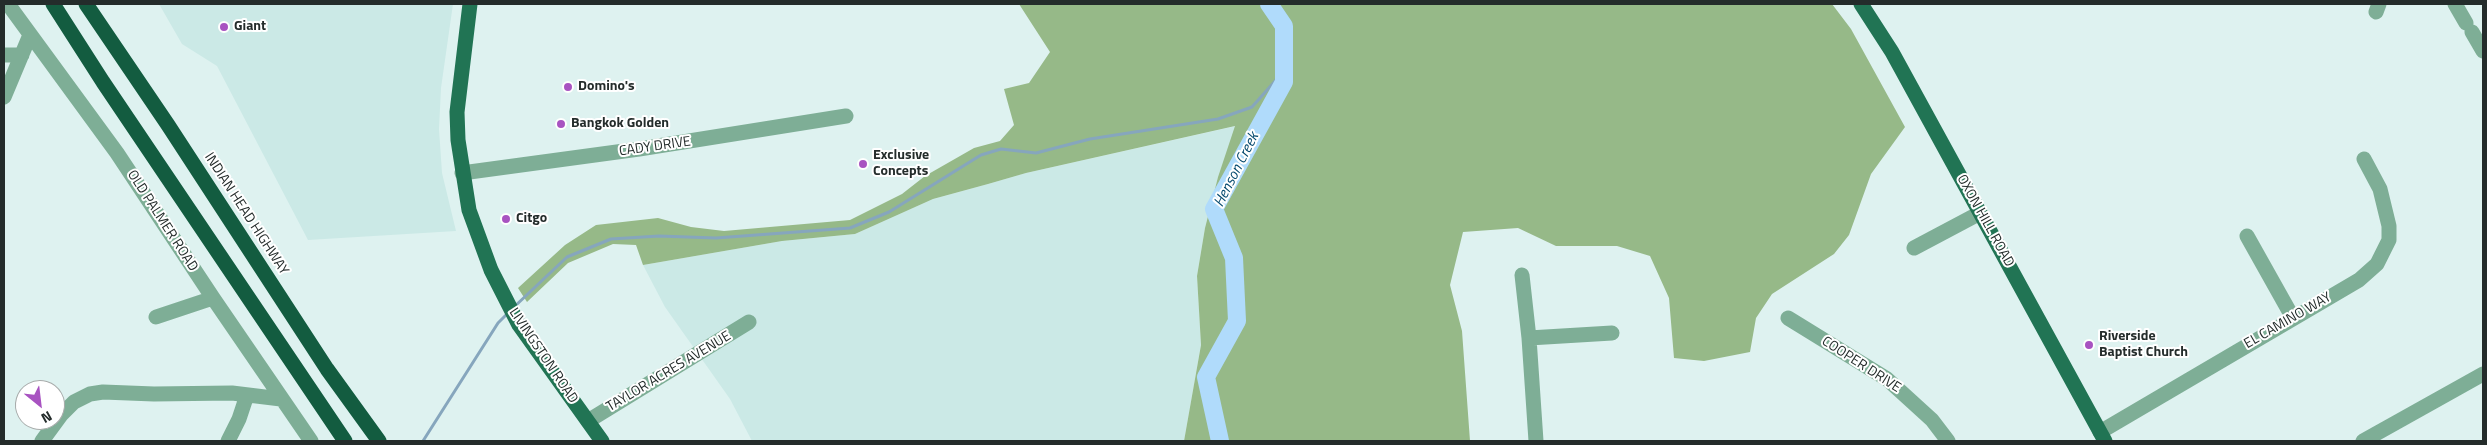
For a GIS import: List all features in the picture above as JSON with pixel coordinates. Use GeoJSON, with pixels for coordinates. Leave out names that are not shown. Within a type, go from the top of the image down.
{"type":"FeatureCollection","features":[{"type":"Feature","properties":{"kind":"highway"},"geometry":{"type":"LineString","coordinates":[[53,4],[109,91],[345,441]]}},
{"type":"Feature","properties":{"kind":"highway","name":"INDIAN HEAD HIGHWAY"},"geometry":{"type":"LineString","coordinates":[[86,4],[168,125],[327,369],[379,441]]}},
{"type":"Feature","properties":{"kind":"main road","name":"LIVINGSTON ROAD"},"geometry":{"type":"LineString","coordinates":[[470,4],[457,112],[462,173],[469,210],[479,242],[516,319],[602,441]]}},
{"type":"Feature","properties":{"kind":"main road","name":"OXON HILL ROAD"},"geometry":{"type":"LineString","coordinates":[[1861,4],[1892,52],[2102,437]]}},
{"type":"Feature","properties":{"kind":"street","name":"OLD PALMER ROAD"},"geometry":{"type":"LineString","coordinates":[[8,4],[117,153],[308,440]]}},
{"type":"Feature","properties":{"kind":"street"},"geometry":{"type":"LineString","coordinates":[[2455,4],[2483,51]]}},
{"type":"Feature","properties":{"kind":"street"},"geometry":{"type":"LineString","coordinates":[[4,97],[30,34]]}},
{"type":"Feature","properties":{"kind":"street"},"geometry":{"type":"LineString","coordinates":[[4,55],[22,55]]}},
{"type":"Feature","properties":{"kind":"street","name":"CADY DRIVE"},"geometry":{"type":"LineString","coordinates":[[462,173],[639,150],[846,116]]}},
{"type":"Feature","properties":{"kind":"street","name":"EL CAMINO WAY"},"geometry":{"type":"LineString","coordinates":[[2102,437],[2292,318],[2359,280],[2376,264],[2384,253],[2389,240],[2386,208],[2380,189],[2364,159]]}},
{"type":"Feature","properties":{"kind":"street"},"geometry":{"type":"LineString","coordinates":[[1914,248],[1980,212]]}},
{"type":"Feature","properties":{"kind":"street"},"geometry":{"type":"LineString","coordinates":[[2247,236],[2292,318]]}},
{"type":"Feature","properties":{"kind":"street"},"geometry":{"type":"LineString","coordinates":[[1522,275],[1529,338],[1536,441]]}},
{"type":"Feature","properties":{"kind":"street"},"geometry":{"type":"LineString","coordinates":[[156,317],[212,298]]}},
{"type":"Feature","properties":{"kind":"street","name":"COOPER DRIVE"},"geometry":{"type":"LineString","coordinates":[[1788,318],[1887,379],[1932,420],[1948,441]]}},
{"type":"Feature","properties":{"kind":"street","name":"TAYLOR ACRES AVENUE"},"geometry":{"type":"LineString","coordinates":[[588,421],[750,322]]}},
{"type":"Feature","properties":{"kind":"street"},"geometry":{"type":"LineString","coordinates":[[1529,338],[1612,333]]}},
{"type":"Feature","properties":{"kind":"street"},"geometry":{"type":"LineString","coordinates":[[2364,441],[2483,374]]}},
{"type":"Feature","properties":{"kind":"street"},"geometry":{"type":"LineString","coordinates":[[42,441],[74,402],[90,394],[103,392],[154,394],[232,393],[281,399]]}},
{"type":"Feature","properties":{"kind":"street"},"geometry":{"type":"LineString","coordinates":[[228,441],[239,419],[247,395]]}},
{"type":"Feature","properties":{"kind":"shaded area"},"geometry":{"type":"Polygon","coordinates":[[[159,4],[453,4],[441,88],[439,129],[442,173],[456,231],[308,240],[217,66],[182,44],[159,4]]]}},
{"type":"Feature","properties":{"kind":"shaded area"},"geometry":{"type":"Polygon","coordinates":[[[1236,126],[1218,177],[1205,228],[1197,276],[1201,345],[1184,441],[752,441],[730,399],[665,307],[643,265],[782,241],[855,234],[933,199],[1026,173],[1236,126]]]}},
{"type":"Feature","properties":{"kind":"green space"},"geometry":{"type":"Polygon","coordinates":[[[1019,4],[1832,4],[1851,29],[1905,127],[1871,174],[1849,235],[1834,254],[1772,294],[1756,318],[1750,352],[1704,361],[1674,358],[1669,298],[1650,256],[1617,246],[1556,246],[1518,228],[1463,232],[1450,285],[1462,331],[1470,441],[1184,441],[1201,345],[1197,276],[1205,228],[1218,177],[1235,126],[1026,173],[933,199],[855,234],[782,241],[643,265],[636,245],[613,244],[568,263],[527,302],[518,288],[565,245],[596,225],[658,218],[691,227],[724,231],[850,220],[902,194],[925,176],[974,148],[1000,141],[1014,125],[1004,89],[1029,83],[1050,52],[1019,4]]]}},
{"type":"Feature","properties":{"kind":"waterway","name":"Henson Creek"},"geometry":{"type":"LineString","coordinates":[[1220,441],[1206,377],[1237,321],[1234,258],[1214,209],[1284,82],[1284,26],[1269,4]]}},
{"type":"Feature","properties":{"kind":"waterway"},"geometry":{"type":"LineString","coordinates":[[514,307],[567,257],[611,239],[659,236],[716,238],[850,228],[889,212],[981,155],[1001,149],[1036,153],[1090,139],[1218,119],[1252,107],[1284,71]]}},
{"type":"Feature","properties":{"kind":"waterway"},"geometry":{"type":"LineString","coordinates":[[423,441],[498,323],[508,313]]}},
{"type":"Feature","properties":{"kind":"place","name":"Giant"},"geometry":{"type":"Point","coordinates":[224,27]}},
{"type":"Feature","properties":{"kind":"place","name":"Domino's"},"geometry":{"type":"Point","coordinates":[568,87]}},
{"type":"Feature","properties":{"kind":"place","name":"Bangkok Golden"},"geometry":{"type":"Point","coordinates":[561,124]}},
{"type":"Feature","properties":{"kind":"place","name":"Exclusive Concepts"},"geometry":{"type":"Point","coordinates":[863,164]}},
{"type":"Feature","properties":{"kind":"place","name":"Citgo"},"geometry":{"type":"Point","coordinates":[506,219]}},
{"type":"Feature","properties":{"kind":"place","name":"Riverside Baptist Church"},"geometry":{"type":"Point","coordinates":[2089,345]}}]}
